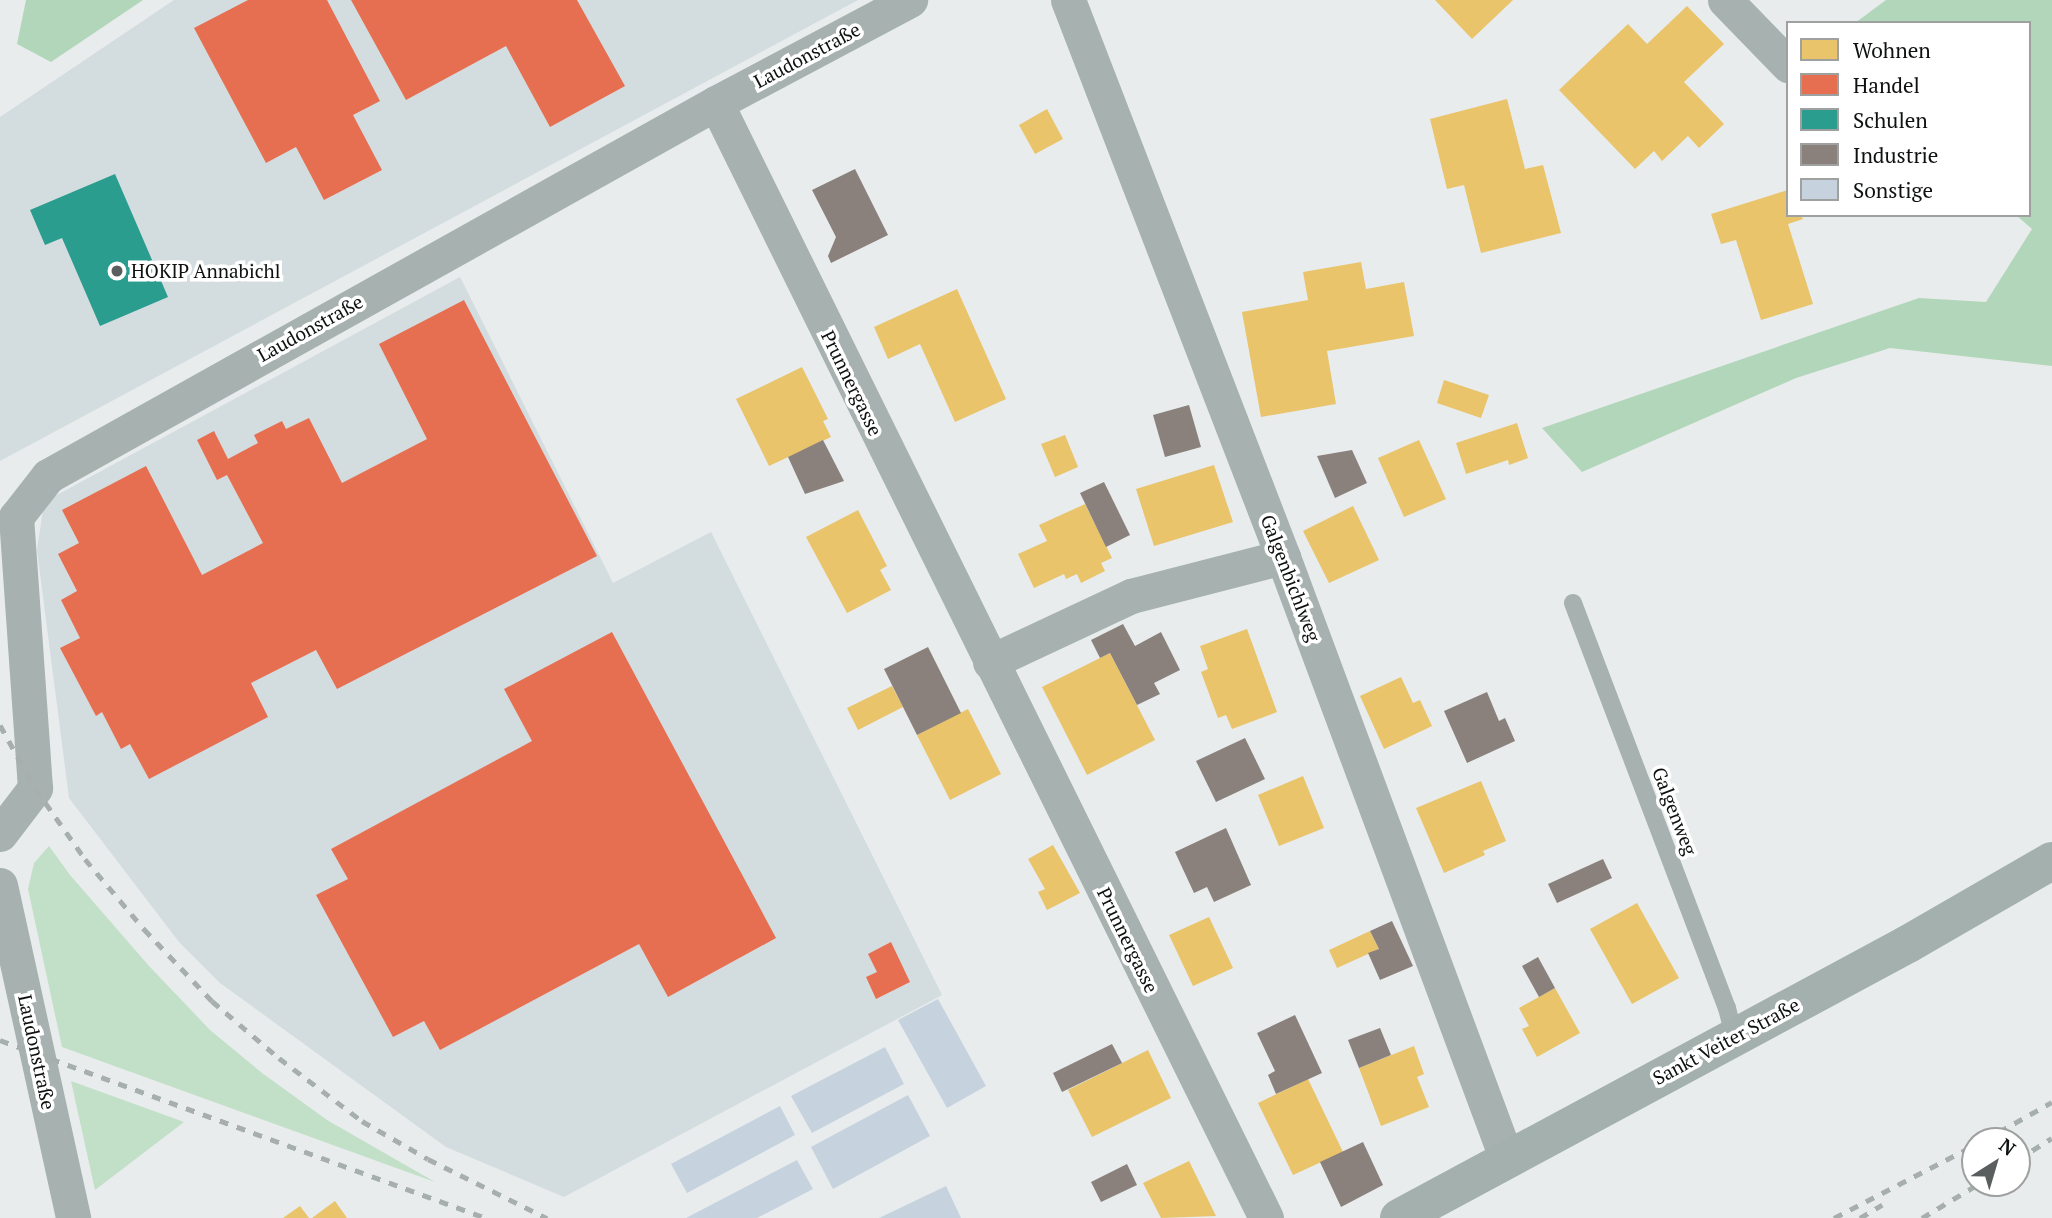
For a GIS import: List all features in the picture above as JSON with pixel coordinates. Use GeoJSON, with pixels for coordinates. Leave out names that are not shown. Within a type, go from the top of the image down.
{"type":"FeatureCollection","features":[{"type":"Feature","properties":{"kind":"main road","name":"Sankt Veiter Straße"},"geometry":{"type":"LineString","coordinates":[[1399,1218],[1734,1035],[1908,944],[2052,861]]}},
{"type":"Feature","properties":{"kind":"street","name":"Laudonstraße"},"geometry":{"type":"LineString","coordinates":[[0,834],[35,788],[16,517],[48,476],[716,103],[910,0]]}},
{"type":"Feature","properties":{"kind":"street","name":"Galgenbichlweg"},"geometry":{"type":"LineString","coordinates":[[1068,0],[1283,557],[1507,1160]]}},
{"type":"Feature","properties":{"kind":"street"},"geometry":{"type":"LineString","coordinates":[[1725,0],[1786,63]]}},
{"type":"Feature","properties":{"kind":"street","name":"Prunnergasse"},"geometry":{"type":"LineString","coordinates":[[716,103],[1266,1218]]}},
{"type":"Feature","properties":{"kind":"street"},"geometry":{"type":"LineString","coordinates":[[990,662],[1132,596],[1283,557]]}},
{"type":"Feature","properties":{"kind":"street","name":"Laudonstraße"},"geometry":{"type":"LineString","coordinates":[[0,885],[73,1218]]}},
{"type":"Feature","properties":{"kind":"lane","name":"Galgenweg"},"geometry":{"type":"LineString","coordinates":[[1573,603],[1727,1008],[1734,1035]]}},
{"type":"Feature","properties":{"kind":"shaded area"},"geometry":{"type":"Polygon","coordinates":[[[174,0],[858,0],[0,461],[0,117],[174,0]]]}},
{"type":"Feature","properties":{"kind":"shaded area"},"geometry":{"type":"Polygon","coordinates":[[[460,277],[613,583],[711,532],[942,995],[564,1197],[446,1147],[220,983],[179,942],[69,798],[37,550],[44,502],[460,277]]]}},
{"type":"Feature","properties":{"kind":"green space"},"geometry":{"type":"Polygon","coordinates":[[[26,0],[143,0],[51,62],[17,44],[26,0]]]}},
{"type":"Feature","properties":{"kind":"green space"},"geometry":{"type":"Polygon","coordinates":[[[1886,0],[2052,0],[2052,366],[1890,348],[1796,378],[1582,472],[1542,428],[1919,298],[1986,302],[2032,229],[2018,217],[2031,217],[2031,21],[1858,21],[1886,0]]]}},
{"type":"Feature","properties":{"kind":"green space"},"geometry":{"type":"Polygon","coordinates":[[[49,846],[70,875],[149,966],[210,1030],[262,1073],[327,1120],[435,1182],[62,1047],[28,889],[34,863],[49,846]]]}},
{"type":"Feature","properties":{"kind":"green space"},"geometry":{"type":"Polygon","coordinates":[[[71,1081],[184,1122],[95,1190],[71,1081]]]}},
{"type":"Feature","properties":{"kind":"building: Wohnen"},"geometry":{"type":"Polygon","coordinates":[[[1435,0],[1513,0],[1472,39],[1435,0]]]}},
{"type":"Feature","properties":{"kind":"building: Wohnen"},"geometry":{"type":"Polygon","coordinates":[[[1687,6],[1724,44],[1684,82],[1724,124],[1699,148],[1688,136],[1662,161],[1654,151],[1635,169],[1559,90],[1628,24],[1647,44],[1687,6]]]}},
{"type":"Feature","properties":{"kind":"building: Wohnen"},"geometry":{"type":"Polygon","coordinates":[[[1507,99],[1525,169],[1543,165],[1561,233],[1481,253],[1464,185],[1447,189],[1430,119],[1507,99]]]}},
{"type":"Feature","properties":{"kind":"building: Wohnen"},"geometry":{"type":"Polygon","coordinates":[[[1047,109],[1063,139],[1035,154],[1019,125],[1047,109]]]}},
{"type":"Feature","properties":{"kind":"building: Wohnen"},"geometry":{"type":"Polygon","coordinates":[[[1786,191],[1786,217],[1803,219],[1788,224],[1813,304],[1761,320],[1736,240],[1721,244],[1711,214],[1786,191]]]}},
{"type":"Feature","properties":{"kind":"building: Wohnen"},"geometry":{"type":"Polygon","coordinates":[[[1361,262],[1366,289],[1404,282],[1414,336],[1327,351],[1336,404],[1261,417],[1242,312],[1308,300],[1303,272],[1361,262]]]}},
{"type":"Feature","properties":{"kind":"building: Wohnen"},"geometry":{"type":"Polygon","coordinates":[[[957,289],[1006,399],[955,422],[920,344],[888,359],[874,327],[957,289]]]}},
{"type":"Feature","properties":{"kind":"building: Wohnen"},"geometry":{"type":"Polygon","coordinates":[[[802,367],[828,419],[823,421],[831,437],[769,466],[736,399],[802,367]]]}},
{"type":"Feature","properties":{"kind":"building: Wohnen"},"geometry":{"type":"Polygon","coordinates":[[[1444,380],[1489,395],[1481,418],[1437,403],[1444,380]]]}},
{"type":"Feature","properties":{"kind":"building: Wohnen"},"geometry":{"type":"Polygon","coordinates":[[[1517,423],[1528,458],[1509,465],[1508,460],[1466,474],[1456,443],[1517,423]]]}},
{"type":"Feature","properties":{"kind":"building: Wohnen"},"geometry":{"type":"Polygon","coordinates":[[[1065,435],[1078,467],[1055,477],[1041,444],[1065,435]]]}},
{"type":"Feature","properties":{"kind":"building: Wohnen"},"geometry":{"type":"Polygon","coordinates":[[[1419,440],[1446,499],[1404,517],[1378,458],[1419,440]]]}},
{"type":"Feature","properties":{"kind":"building: Wohnen"},"geometry":{"type":"Polygon","coordinates":[[[1214,465],[1233,522],[1154,546],[1136,489],[1214,465]]]}},
{"type":"Feature","properties":{"kind":"building: Wohnen"},"geometry":{"type":"Polygon","coordinates":[[[1085,504],[1112,558],[1101,563],[1105,571],[1081,583],[1077,574],[1066,579],[1064,574],[1034,588],[1018,554],[1047,541],[1039,525],[1085,504]]]}},
{"type":"Feature","properties":{"kind":"building: Wohnen"},"geometry":{"type":"Polygon","coordinates":[[[1353,506],[1379,560],[1329,583],[1303,531],[1353,506]]]}},
{"type":"Feature","properties":{"kind":"building: Wohnen"},"geometry":{"type":"Polygon","coordinates":[[[858,510],[887,566],[880,570],[891,590],[847,613],[806,537],[858,510]]]}},
{"type":"Feature","properties":{"kind":"building: Wohnen"},"geometry":{"type":"Polygon","coordinates":[[[1247,629],[1277,712],[1232,729],[1226,715],[1218,718],[1201,672],[1208,669],[1200,646],[1247,629]]]}},
{"type":"Feature","properties":{"kind":"building: Wohnen"},"geometry":{"type":"Polygon","coordinates":[[[1110,653],[1155,740],[1087,775],[1042,687],[1110,653]]]}},
{"type":"Feature","properties":{"kind":"building: Wohnen"},"geometry":{"type":"Polygon","coordinates":[[[1401,677],[1413,703],[1420,700],[1432,726],[1384,749],[1360,696],[1401,677]]]}},
{"type":"Feature","properties":{"kind":"building: Wohnen"},"geometry":{"type":"Polygon","coordinates":[[[892,686],[903,707],[858,730],[847,708],[892,686]]]}},
{"type":"Feature","properties":{"kind":"building: Wohnen"},"geometry":{"type":"Polygon","coordinates":[[[968,709],[1001,774],[950,800],[917,735],[968,709]]]}},
{"type":"Feature","properties":{"kind":"building: Wohnen"},"geometry":{"type":"Polygon","coordinates":[[[1303,776],[1324,828],[1279,846],[1258,795],[1303,776]]]}},
{"type":"Feature","properties":{"kind":"building: Wohnen"},"geometry":{"type":"Polygon","coordinates":[[[1481,781],[1506,841],[1483,851],[1485,855],[1444,873],[1416,808],[1481,781]]]}},
{"type":"Feature","properties":{"kind":"building: Wohnen"},"geometry":{"type":"Polygon","coordinates":[[[1053,845],[1080,893],[1047,910],[1038,892],[1045,889],[1028,859],[1053,845]]]}},
{"type":"Feature","properties":{"kind":"building: Wohnen"},"geometry":{"type":"Polygon","coordinates":[[[1637,903],[1679,978],[1632,1004],[1590,929],[1637,903]]]}},
{"type":"Feature","properties":{"kind":"building: Wohnen"},"geometry":{"type":"Polygon","coordinates":[[[1209,917],[1233,968],[1193,986],[1169,935],[1209,917]]]}},
{"type":"Feature","properties":{"kind":"building: Wohnen"},"geometry":{"type":"Polygon","coordinates":[[[1370,931],[1379,949],[1337,968],[1329,950],[1370,931]]]}},
{"type":"Feature","properties":{"kind":"building: Wohnen"},"geometry":{"type":"Polygon","coordinates":[[[1555,988],[1580,1033],[1537,1057],[1522,1029],[1529,1026],[1519,1008],[1555,988]]]}},
{"type":"Feature","properties":{"kind":"building: Wohnen"},"geometry":{"type":"Polygon","coordinates":[[[1414,1046],[1424,1074],[1417,1077],[1429,1107],[1381,1126],[1359,1068],[1414,1046]]]}},
{"type":"Feature","properties":{"kind":"building: Wohnen"},"geometry":{"type":"Polygon","coordinates":[[[1148,1050],[1171,1098],[1092,1137],[1068,1090],[1148,1050]]]}},
{"type":"Feature","properties":{"kind":"building: Wohnen"},"geometry":{"type":"Polygon","coordinates":[[[1308,1079],[1343,1152],[1293,1175],[1258,1103],[1308,1079]]]}},
{"type":"Feature","properties":{"kind":"building: Wohnen"},"geometry":{"type":"Polygon","coordinates":[[[1189,1161],[1216,1216],[1161,1218],[1143,1183],[1189,1161]]]}},
{"type":"Feature","properties":{"kind":"building: Wohnen"},"geometry":{"type":"Polygon","coordinates":[[[335,1201],[347,1218],[312,1218],[335,1201]]]}},
{"type":"Feature","properties":{"kind":"building: Wohnen"},"geometry":{"type":"Polygon","coordinates":[[[300,1206],[309,1218],[283,1218],[300,1206]]]}},
{"type":"Feature","properties":{"kind":"building: Handel"},"geometry":{"type":"Polygon","coordinates":[[[248,0],[327,0],[380,101],[353,115],[382,170],[324,200],[296,147],[266,163],[194,28],[248,0]]]}},
{"type":"Feature","properties":{"kind":"building: Handel"},"geometry":{"type":"Polygon","coordinates":[[[351,0],[577,0],[625,86],[550,127],[506,46],[406,100],[351,0]]]}},
{"type":"Feature","properties":{"kind":"building: Handel"},"geometry":{"type":"Polygon","coordinates":[[[464,300],[597,556],[337,689],[316,650],[251,683],[268,717],[149,779],[130,744],[121,749],[102,712],[96,716],[60,648],[80,638],[61,600],[77,591],[58,554],[79,543],[62,510],[146,466],[202,575],[263,543],[227,475],[217,480],[197,440],[214,431],[228,459],[258,443],[254,435],[282,421],[286,429],[309,418],[342,483],[427,439],[379,344],[464,300]]]}},
{"type":"Feature","properties":{"kind":"building: Handel"},"geometry":{"type":"Polygon","coordinates":[[[612,632],[776,938],[668,997],[639,944],[440,1050],[424,1021],[393,1037],[316,895],[348,879],[331,849],[532,741],[504,689],[612,632]]]}},
{"type":"Feature","properties":{"kind":"building: Handel"},"geometry":{"type":"Polygon","coordinates":[[[891,942],[910,982],[876,999],[866,977],[877,972],[868,954],[891,942]]]}},
{"type":"Feature","properties":{"kind":"building: Schulen","name":"HOKIP Annabichl"},"geometry":{"type":"Polygon","coordinates":[[[115,174],[168,297],[100,326],[62,238],[45,245],[30,210],[115,174]]]}},
{"type":"Feature","properties":{"kind":"building: Industrie"},"geometry":{"type":"Polygon","coordinates":[[[855,169],[888,235],[831,263],[828,256],[836,237],[812,190],[855,169]]]}},
{"type":"Feature","properties":{"kind":"building: Industrie"},"geometry":{"type":"Polygon","coordinates":[[[1189,405],[1201,447],[1165,457],[1153,415],[1189,405]]]}},
{"type":"Feature","properties":{"kind":"building: Industrie"},"geometry":{"type":"Polygon","coordinates":[[[823,440],[844,481],[805,494],[788,457],[823,440]]]}},
{"type":"Feature","properties":{"kind":"building: Industrie"},"geometry":{"type":"Polygon","coordinates":[[[1352,450],[1367,483],[1335,498],[1317,456],[1352,450]]]}},
{"type":"Feature","properties":{"kind":"building: Industrie"},"geometry":{"type":"Polygon","coordinates":[[[1104,482],[1130,535],[1106,547],[1080,493],[1104,482]]]}},
{"type":"Feature","properties":{"kind":"building: Industrie"},"geometry":{"type":"Polygon","coordinates":[[[1123,624],[1135,646],[1161,632],[1180,670],[1154,683],[1160,694],[1137,705],[1110,653],[1100,658],[1091,640],[1123,624]]]}},
{"type":"Feature","properties":{"kind":"building: Industrie"},"geometry":{"type":"Polygon","coordinates":[[[928,647],[961,713],[917,735],[884,669],[928,647]]]}},
{"type":"Feature","properties":{"kind":"building: Industrie"},"geometry":{"type":"Polygon","coordinates":[[[1487,692],[1499,721],[1505,718],[1515,741],[1467,763],[1444,711],[1487,692]]]}},
{"type":"Feature","properties":{"kind":"building: Industrie"},"geometry":{"type":"Polygon","coordinates":[[[1245,738],[1265,779],[1216,802],[1196,761],[1245,738]]]}},
{"type":"Feature","properties":{"kind":"building: Industrie"},"geometry":{"type":"Polygon","coordinates":[[[1226,828],[1251,885],[1214,902],[1207,887],[1194,893],[1175,852],[1226,828]]]}},
{"type":"Feature","properties":{"kind":"building: Industrie"},"geometry":{"type":"Polygon","coordinates":[[[1603,859],[1612,878],[1557,903],[1548,884],[1603,859]]]}},
{"type":"Feature","properties":{"kind":"building: Industrie"},"geometry":{"type":"Polygon","coordinates":[[[1392,921],[1413,966],[1380,980],[1368,953],[1379,949],[1370,931],[1392,921]]]}},
{"type":"Feature","properties":{"kind":"building: Industrie"},"geometry":{"type":"Polygon","coordinates":[[[1538,957],[1555,988],[1539,997],[1522,966],[1538,957]]]}},
{"type":"Feature","properties":{"kind":"building: Industrie"},"geometry":{"type":"Polygon","coordinates":[[[1295,1015],[1322,1073],[1276,1094],[1268,1075],[1275,1071],[1257,1033],[1295,1015]]]}},
{"type":"Feature","properties":{"kind":"building: Industrie"},"geometry":{"type":"Polygon","coordinates":[[[1380,1028],[1391,1055],[1359,1068],[1348,1040],[1380,1028]]]}},
{"type":"Feature","properties":{"kind":"building: Industrie"},"geometry":{"type":"Polygon","coordinates":[[[1112,1044],[1122,1063],[1062,1092],[1053,1073],[1112,1044]]]}},
{"type":"Feature","properties":{"kind":"building: Industrie"},"geometry":{"type":"Polygon","coordinates":[[[1363,1142],[1383,1185],[1341,1207],[1320,1162],[1363,1142]]]}},
{"type":"Feature","properties":{"kind":"building: Industrie"},"geometry":{"type":"Polygon","coordinates":[[[1127,1164],[1137,1185],[1101,1202],[1091,1182],[1127,1164]]]}},
{"type":"Feature","properties":{"kind":"building: Sonstige"},"geometry":{"type":"Polygon","coordinates":[[[938,999],[986,1086],[947,1108],[898,1020],[938,999]]]}},
{"type":"Feature","properties":{"kind":"building: Sonstige"},"geometry":{"type":"Polygon","coordinates":[[[885,1047],[904,1084],[812,1133],[791,1096],[885,1047]]]}},
{"type":"Feature","properties":{"kind":"building: Sonstige"},"geometry":{"type":"Polygon","coordinates":[[[908,1095],[930,1136],[833,1189],[811,1147],[908,1095]]]}},
{"type":"Feature","properties":{"kind":"building: Sonstige"},"geometry":{"type":"Polygon","coordinates":[[[780,1106],[795,1135],[687,1193],[671,1164],[780,1106]]]}},
{"type":"Feature","properties":{"kind":"building: Sonstige"},"geometry":{"type":"Polygon","coordinates":[[[797,1160],[813,1189],[757,1218],[686,1218],[797,1160]]]}},
{"type":"Feature","properties":{"kind":"building: Sonstige"},"geometry":{"type":"Polygon","coordinates":[[[946,1186],[961,1218],[879,1218],[946,1186]]]}},
{"type":"Feature","properties":{"kind":"railway"},"geometry":{"type":"LineString","coordinates":[[0,725],[35,788],[85,859],[144,929],[212,1001],[279,1058],[362,1121],[428,1159],[547,1218]]}},
{"type":"Feature","properties":{"kind":"railway"},"geometry":{"type":"LineString","coordinates":[[0,1040],[486,1218]]}},
{"type":"Feature","properties":{"kind":"railway"},"geometry":{"type":"LineString","coordinates":[[2008,1127],[2052,1102]]}},
{"type":"Feature","properties":{"kind":"railway"},"geometry":{"type":"LineString","coordinates":[[2031,1151],[2052,1138]]}},
{"type":"Feature","properties":{"kind":"railway"},"geometry":{"type":"LineString","coordinates":[[1834,1218],[1961,1152]]}},
{"type":"Feature","properties":{"kind":"railway"},"geometry":{"type":"LineString","coordinates":[[1922,1218],[1961,1194]]}},
{"type":"Feature","properties":{"kind":"railway"},"geometry":{"type":"LineString","coordinates":[[1860,1218],[1882,1205]]}},
{"type":"Feature","properties":{"kind":"place","name":"HOKIP Annabichl"},"geometry":{"type":"Point","coordinates":[117,271]}}]}
